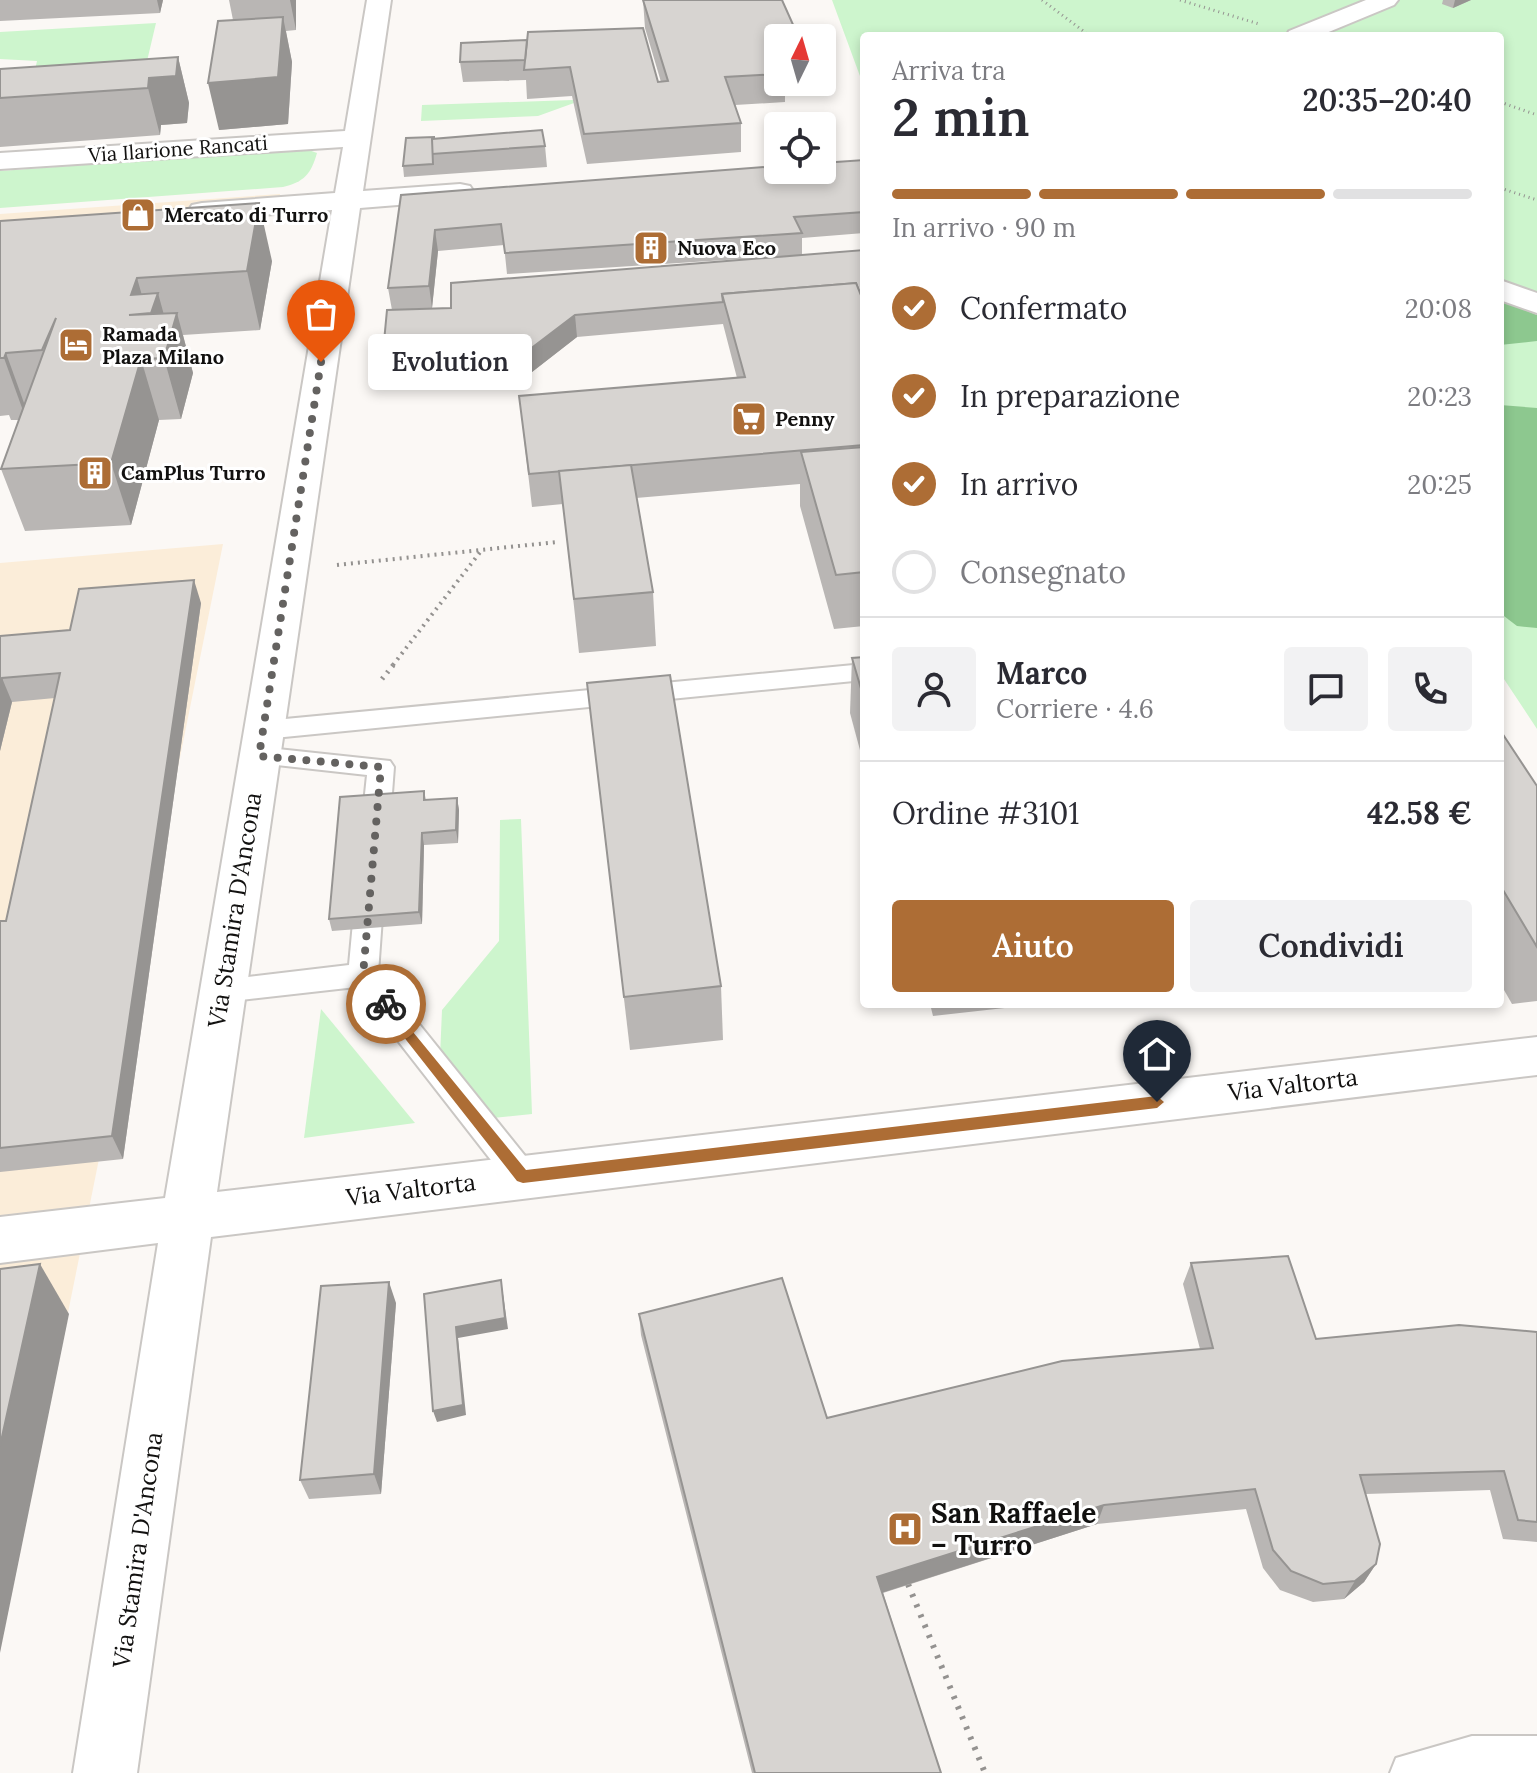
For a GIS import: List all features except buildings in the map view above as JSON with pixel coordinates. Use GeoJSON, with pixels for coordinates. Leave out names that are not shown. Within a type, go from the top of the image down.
{"type":"FeatureCollection","features":[{"type":"Feature","properties":{"kind":"street","name":"Via Stamira D'Ancona"},"geometry":{"type":"LineString","coordinates":[[105,1773],[187,1216],[379,0]]}},
{"type":"Feature","properties":{"kind":"street"},"geometry":{"type":"LineString","coordinates":[[1313,32],[1386,0]]}},
{"type":"Feature","properties":{"kind":"street"},"geometry":{"type":"LineString","coordinates":[[1265,26],[1292,32]]}},
{"type":"Feature","properties":{"kind":"street","name":"Via Ilarione Rancati"},"geometry":{"type":"LineString","coordinates":[[0,161],[356,138]]}},
{"type":"Feature","properties":{"kind":"street"},"geometry":{"type":"LineString","coordinates":[[172,213],[493,190]]}},
{"type":"Feature","properties":{"kind":"street"},"geometry":{"type":"LineString","coordinates":[[1504,291],[1537,304]]}},
{"type":"Feature","properties":{"kind":"street","name":"Via Valtorta"},"geometry":{"type":"LineString","coordinates":[[0,1240],[1537,1056]]}},
{"type":"Feature","properties":{"kind":"lane"},"geometry":{"type":"LineString","coordinates":[[261,743],[860,672]]}},
{"type":"Feature","properties":{"kind":"lane"},"geometry":{"type":"LineString","coordinates":[[261,743],[381,767],[363,975],[523,1177]]}},
{"type":"Feature","properties":{"kind":"lane"},"geometry":{"type":"LineString","coordinates":[[223,991],[363,975]]}},
{"type":"Feature","properties":{"kind":"lane"},"geometry":{"type":"LineString","coordinates":[[1411,1773],[1472,1756],[1537,1756]]}},
{"type":"Feature","properties":{"kind":"path"},"geometry":{"type":"LineString","coordinates":[[1042,0],[1085,32]]}},
{"type":"Feature","properties":{"kind":"path"},"geometry":{"type":"LineString","coordinates":[[1180,0],[1265,26]]}},
{"type":"Feature","properties":{"kind":"path"},"geometry":{"type":"LineString","coordinates":[[1504,103],[1537,115]]}},
{"type":"Feature","properties":{"kind":"path"},"geometry":{"type":"LineString","coordinates":[[1504,189],[1537,200]]}},
{"type":"Feature","properties":{"kind":"path"},"geometry":{"type":"LineString","coordinates":[[289,570],[557,542]]}},
{"type":"Feature","properties":{"kind":"path"},"geometry":{"type":"LineString","coordinates":[[380,681],[482,550]]}},
{"type":"Feature","properties":{"kind":"path"},"geometry":{"type":"LineString","coordinates":[[908,1584],[985,1773]]}},
{"type":"Feature","properties":{"kind":"shaded area","name":"Mercato di Turro"},"geometry":{"type":"Polygon","coordinates":[[[280,194],[277,215],[0,236],[0,214],[280,194]]]}},
{"type":"Feature","properties":{"kind":"shaded area"},"geometry":{"type":"Polygon","coordinates":[[[223,544],[0,1650],[0,563],[223,544]]]}},
{"type":"Feature","properties":{"kind":"green space"},"geometry":{"type":"Polygon","coordinates":[[[832,0],[1537,0],[1537,729],[1504,679],[1504,32],[860,32],[860,76],[832,0]]]}},
{"type":"Feature","properties":{"kind":"green space"},"geometry":{"type":"Polygon","coordinates":[[[156,23],[139,95],[35,70],[37,61],[0,59],[0,32],[156,23]]]}},
{"type":"Feature","properties":{"kind":"green space"},"geometry":{"type":"Polygon","coordinates":[[[573,100],[574,103],[538,116],[421,121],[422,105],[573,100]]]}},
{"type":"Feature","properties":{"kind":"green space"},"geometry":{"type":"Polygon","coordinates":[[[306,149],[317,153],[309,172],[296,183],[283,187],[0,208],[0,171],[306,149]]]}},
{"type":"Feature","properties":{"kind":"green space"},"geometry":{"type":"Polygon","coordinates":[[[1504,302],[1537,315],[1537,341],[1504,345],[1504,302]]]}},
{"type":"Feature","properties":{"kind":"green space"},"geometry":{"type":"Polygon","coordinates":[[[1504,405],[1537,408],[1537,628],[1517,626],[1504,616],[1504,405]]]}},
{"type":"Feature","properties":{"kind":"green space"},"geometry":{"type":"Polygon","coordinates":[[[521,819],[532,1114],[493,1118],[440,1057],[442,1010],[499,941],[500,820],[521,819]]]}},
{"type":"Feature","properties":{"kind":"green space"},"geometry":{"type":"Polygon","coordinates":[[[321,1009],[415,1123],[304,1138],[321,1009]]]}},
{"type":"Feature","properties":{"kind":"way so far"},"geometry":{"type":"LineString","coordinates":[[321,362],[259,756],[381,767],[363,975],[386,1004]]}},
{"type":"Feature","properties":{"kind":"place","name":"Mercato di Turro"},"geometry":{"type":"Point","coordinates":[138,215]}},
{"type":"Feature","properties":{"kind":"place","name":"Nuova Eco"},"geometry":{"type":"Point","coordinates":[651,248]}},
{"type":"Feature","properties":{"kind":"place","name":"Ramada Plaza Milano"},"geometry":{"type":"Point","coordinates":[76,345]}},
{"type":"Feature","properties":{"kind":"place","name":"Evolution"},"geometry":{"type":"Point","coordinates":[321,362]}},
{"type":"Feature","properties":{"kind":"place","name":"Penny"},"geometry":{"type":"Point","coordinates":[749,419]}},
{"type":"Feature","properties":{"kind":"place","name":"CamPlus Turro"},"geometry":{"type":"Point","coordinates":[95,473]}},
{"type":"Feature","properties":{"kind":"place","name":"San Raffaele – Turro"},"geometry":{"type":"Point","coordinates":[905,1529]}},
{"type":"Feature","properties":{"kind":"route"},"geometry":{"type":"LineString","coordinates":[[386,1004],[523,1177],[1157,1102]]}}]}
